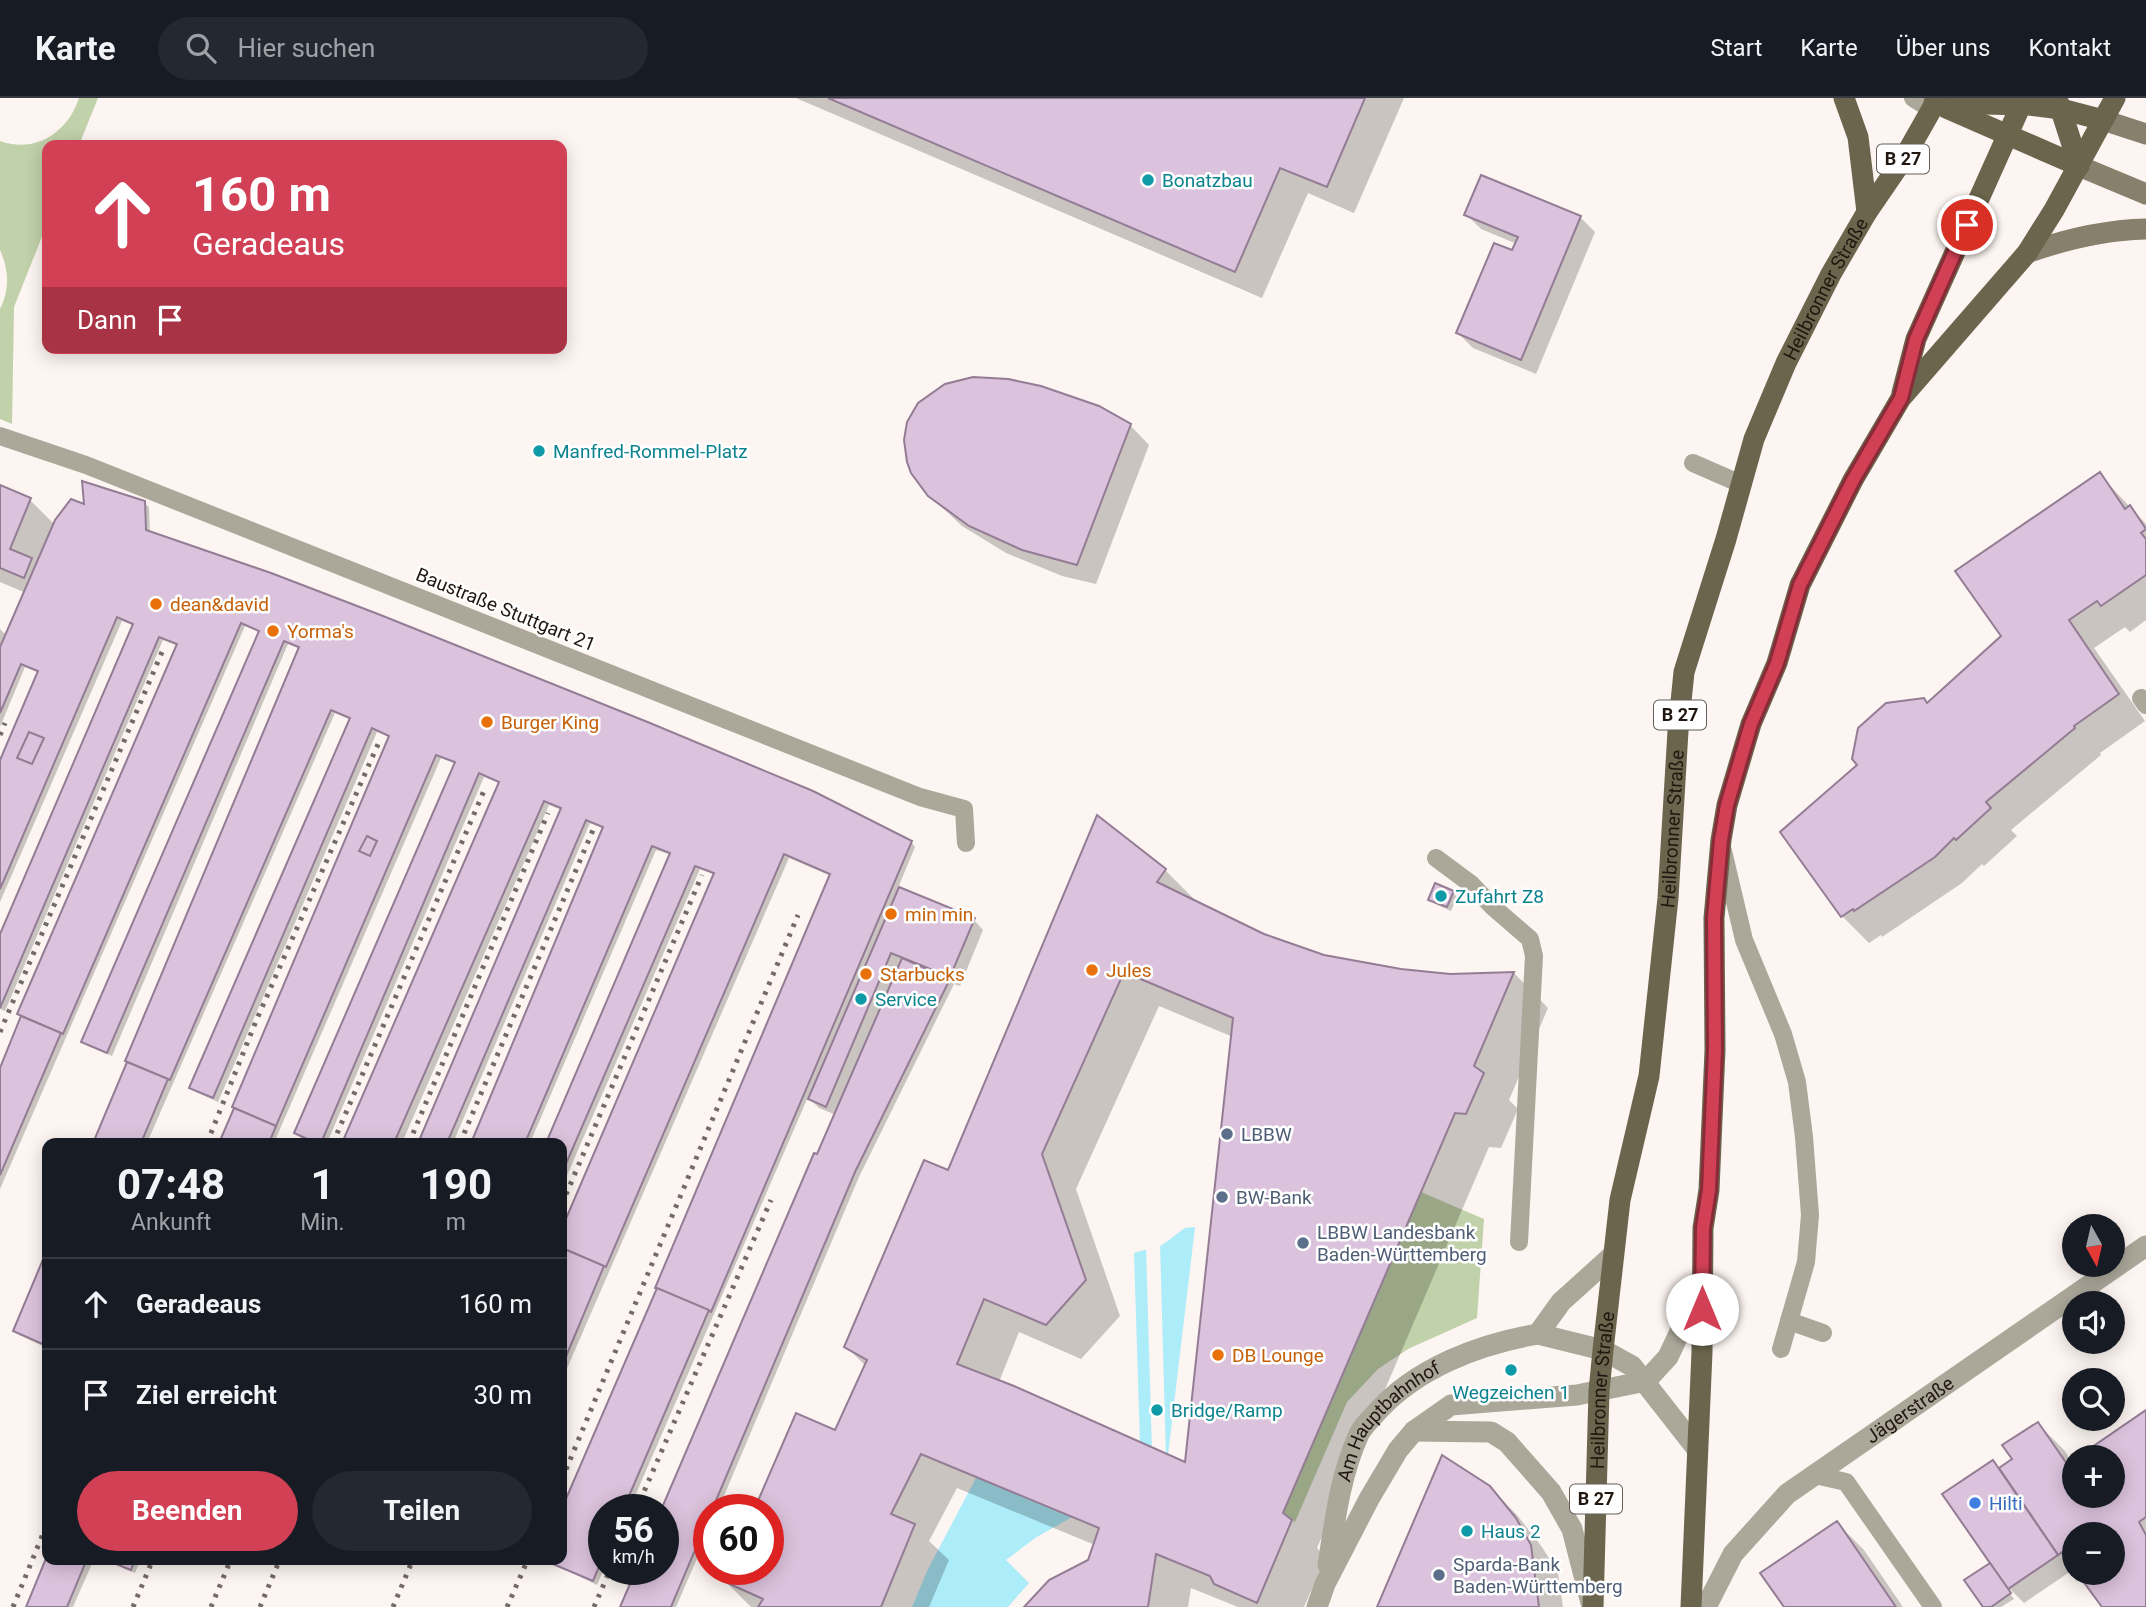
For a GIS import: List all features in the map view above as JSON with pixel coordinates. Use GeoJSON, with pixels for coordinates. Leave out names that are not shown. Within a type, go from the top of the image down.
{"type":"FeatureCollection","features":[{"type":"Feature","properties":{"kind":"main road"},"geometry":{"type":"LineString","coordinates":[[1844,98],[1858,136],[1867,212]]}},
{"type":"Feature","properties":{"kind":"main road"},"geometry":{"type":"LineString","coordinates":[[1691,1607],[1702,1352],[1701,1287],[1714,1082],[1713,946],[1721,840],[1727,805],[1751,724],[1777,663],[1800,585],[1853,480],[1901,398],[2026,253],[2115,98]]}},
{"type":"Feature","properties":{"kind":"main road"},"geometry":{"type":"LineString","coordinates":[[1929,101],[2021,101],[2059,104],[2146,134]]}},
{"type":"Feature","properties":{"kind":"main road"},"geometry":{"type":"LineString","coordinates":[[1929,101],[2146,194]]}},
{"type":"Feature","properties":{"kind":"main road","name":"Heilbronner Straße"},"geometry":{"type":"LineString","coordinates":[[1592,1607],[1599,1391],[1603,1350],[1620,1200],[1649,1076],[1668,898],[1684,672],[1754,439],[1786,363],[1831,274],[1867,212],[1904,158],[1929,101]]}},
{"type":"Feature","properties":{"kind":"main road"},"geometry":{"type":"LineString","coordinates":[[1901,398],[1916,339],[2021,101]]}},
{"type":"Feature","properties":{"kind":"main road"},"geometry":{"type":"LineString","coordinates":[[2059,104],[2078,166]]}},
{"type":"Feature","properties":{"kind":"main road"},"geometry":{"type":"LineString","coordinates":[[2026,253],[2062,240],[2090,234],[2146,229]]}},
{"type":"Feature","properties":{"kind":"street","name":"Jägerstraße"},"geometry":{"type":"LineString","coordinates":[[1706,1607],[1733,1553],[1787,1494],[2146,1246]]}},
{"type":"Feature","properties":{"kind":"street"},"geometry":{"type":"LineString","coordinates":[[1538,1334],[1561,1302],[1613,1255]]}},
{"type":"Feature","properties":{"kind":"street"},"geometry":{"type":"LineString","coordinates":[[1646,1381],[1668,1357],[1701,1287]]}},
{"type":"Feature","properties":{"kind":"street","name":"Am Hauptbahnhof"},"geometry":{"type":"LineString","coordinates":[[1325,1584],[1341,1482],[1360,1431],[1384,1404],[1416,1378],[1460,1356],[1538,1334],[1603,1350],[1632,1366],[1697,1449]]}},
{"type":"Feature","properties":{"kind":"street","name":"Am Hauptbahnhof"},"geometry":{"type":"LineString","coordinates":[[1317,1607],[1325,1584],[1398,1450],[1413,1432],[1451,1405],[1577,1395],[1646,1381]]}},
{"type":"Feature","properties":{"kind":"street","name":"Am Hauptbahnhof"},"geometry":{"type":"LineString","coordinates":[[1413,1432],[1491,1432],[1507,1442],[1551,1492],[1572,1529],[1592,1607]]}},
{"type":"Feature","properties":{"kind":"lane","name":"Baustraße Stuttgart 21"},"geometry":{"type":"LineString","coordinates":[[0,436],[99,470],[920,797],[964,809],[967,842]]}},
{"type":"Feature","properties":{"kind":"lane"},"geometry":{"type":"LineString","coordinates":[[1693,463],[1741,484]]}},
{"type":"Feature","properties":{"kind":"lane"},"geometry":{"type":"LineString","coordinates":[[1721,840],[1744,940],[1783,1034],[1797,1082],[1810,1215],[1806,1262],[1781,1349]]}},
{"type":"Feature","properties":{"kind":"lane"},"geometry":{"type":"LineString","coordinates":[[1436,858],[1471,884],[1530,939],[1534,956],[1519,1242]]}},
{"type":"Feature","properties":{"kind":"lane"},"geometry":{"type":"LineString","coordinates":[[1789,1321],[1823,1333]]}},
{"type":"Feature","properties":{"kind":"lane"},"geometry":{"type":"LineString","coordinates":[[1815,1475],[1846,1482],[1933,1607]]}},
{"type":"Feature","properties":{"kind":"green space"},"geometry":{"type":"Polygon","coordinates":[[[79,98],[98,98],[81,140],[42,140],[59,130],[74,110],[79,98]]]}},
{"type":"Feature","properties":{"kind":"green space"},"geometry":{"type":"Polygon","coordinates":[[[42,140],[42,237],[14,307],[12,424],[0,419],[0,309],[7,280],[0,250],[0,141],[26,145],[42,140]]]}},
{"type":"Feature","properties":{"kind":"green space"},"geometry":{"type":"Polygon","coordinates":[[[1421,1192],[1484,1219],[1477,1318],[1408,1349],[1378,1369],[1347,1402],[1295,1522],[1283,1513],[1421,1192]]]}},
{"type":"Feature","properties":{"kind":"water"},"geometry":{"type":"Polygon","coordinates":[[[1195,1227],[1168,1455],[1140,1443],[1134,1253],[1162,1245],[1185,1228],[1195,1227]]]}},
{"type":"Feature","properties":{"kind":"water"},"geometry":{"type":"Polygon","coordinates":[[[977,1476],[1072,1517],[1035,1538],[1006,1560],[1029,1583],[1008,1607],[912,1607],[928,1569],[977,1476]]]}},
{"type":"Feature","properties":{"kind":"pier"},"geometry":{"type":"Polygon","coordinates":[[[1160,1242],[1166,1458],[1152,1452],[1146,1246],[1160,1242]]]}},
{"type":"Feature","properties":{"kind":"building","name":"Bonatzbau"},"geometry":{"type":"Polygon","coordinates":[[[828,98],[1365,98],[1327,187],[1280,168],[1235,272],[828,98]]]}},
{"type":"Feature","properties":{"kind":"building"},"geometry":{"type":"Polygon","coordinates":[[[1481,175],[1581,216],[1521,360],[1456,333],[1494,243],[1512,250],[1518,237],[1464,215],[1481,175]]]}},
{"type":"Feature","properties":{"kind":"building"},"geometry":{"type":"Polygon","coordinates":[[[973,377],[1008,379],[1041,386],[1099,406],[1131,424],[1077,565],[1022,550],[969,526],[928,496],[911,473],[904,440],[907,422],[918,403],[945,384],[973,377]]]}},
{"type":"Feature","properties":{"kind":"building"},"geometry":{"type":"Polygon","coordinates":[[[2100,472],[2125,509],[2130,505],[2146,529],[2141,533],[2146,539],[2146,575],[2101,606],[2097,601],[2069,620],[2119,694],[2074,726],[2075,728],[1986,802],[1991,808],[1935,857],[1841,917],[1780,832],[1857,765],[1852,759],[1858,728],[1886,703],[1924,698],[1927,703],[2001,636],[1955,571],[2100,472]]]}},
{"type":"Feature","properties":{"kind":"building"},"geometry":{"type":"Polygon","coordinates":[[[82,481],[145,501],[146,530],[271,573],[650,723],[813,791],[912,841],[711,1312],[655,1288],[830,874],[784,854],[606,1267],[567,1250],[567,1216],[714,873],[695,866],[567,1161],[567,1138],[548,1138],[670,853],[652,846],[527,1138],[473,1138],[603,827],[586,820],[449,1138],[420,1138],[561,808],[544,801],[396,1138],[344,1138],[499,782],[479,773],[323,1138],[305,1138],[294,1133],[455,762],[436,755],[276,1126],[232,1107],[389,736],[372,728],[213,1098],[189,1088],[350,718],[331,710],[170,1080],[125,1061],[299,647],[284,641],[107,1053],[81,1042],[259,631],[241,623],[63,1034],[17,1014],[177,644],[159,637],[0,1008],[0,934],[133,624],[117,617],[0,889],[0,760],[38,671],[21,664],[0,713],[0,647],[55,520],[71,499],[84,504],[82,481]]]}},
{"type":"Feature","properties":{"kind":"building"},"geometry":{"type":"Polygon","coordinates":[[[0,485],[31,498],[10,549],[32,558],[24,578],[0,568],[0,485]]]}},
{"type":"Feature","properties":{"kind":"building"},"geometry":{"type":"Polygon","coordinates":[[[29,732],[44,738],[32,764],[17,758],[29,732]]]}},
{"type":"Feature","properties":{"kind":"building","name":"LBBW Landesbank Baden-Württemberg"},"geometry":{"type":"Polygon","coordinates":[[[1097,815],[1166,869],[1157,882],[1264,934],[1324,955],[1401,969],[1450,974],[1514,972],[1474,1066],[1484,1073],[1466,1114],[1455,1113],[1283,1513],[1292,1520],[1257,1603],[1214,1584],[1210,1576],[1156,1554],[1148,1607],[1024,1607],[1049,1580],[1088,1560],[1099,1528],[921,1454],[891,1514],[915,1524],[881,1607],[758,1607],[763,1599],[732,1585],[784,1585],[784,1494],[761,1494],[796,1413],[835,1430],[867,1360],[844,1347],[924,1160],[948,1170],[1097,815]],[[1124,972],[1042,1154],[1086,1280],[1046,1325],[984,1299],[957,1364],[1014,1386],[1185,1462],[1233,1018],[1124,972]]]}},
{"type":"Feature","properties":{"kind":"building"},"geometry":{"type":"Polygon","coordinates":[[[367,836],[377,841],[370,856],[359,851],[367,836]]]}},
{"type":"Feature","properties":{"kind":"building","name":"Zufahrt Z8"},"geometry":{"type":"Polygon","coordinates":[[[1435,883],[1454,891],[1447,907],[1428,900],[1435,883]]]}},
{"type":"Feature","properties":{"kind":"building","name":"Service"},"geometry":{"type":"Polygon","coordinates":[[[899,887],[975,918],[950,977],[891,953],[826,1107],[808,1099],[899,887]]]}},
{"type":"Feature","properties":{"kind":"building"},"geometry":{"type":"Polygon","coordinates":[[[902,958],[950,979],[855,1172],[719,1494],[693,1494],[693,1555],[671,1607],[620,1607],[630,1585],[679,1585],[679,1494],[668,1494],[814,1153],[817,1154],[902,958]]]}},
{"type":"Feature","properties":{"kind":"building"},"geometry":{"type":"Polygon","coordinates":[[[21,1016],[61,1033],[0,1175],[0,1068],[21,1016]]]}},
{"type":"Feature","properties":{"kind":"building"},"geometry":{"type":"Polygon","coordinates":[[[127,1062],[168,1079],[143,1138],[95,1138],[127,1062]]]}},
{"type":"Feature","properties":{"kind":"building"},"geometry":{"type":"Polygon","coordinates":[[[234,1108],[276,1126],[271,1138],[221,1138],[234,1108]]]}},
{"type":"Feature","properties":{"kind":"building"},"geometry":{"type":"Polygon","coordinates":[[[567,1250],[604,1266],[567,1354],[567,1250]]]}},
{"type":"Feature","properties":{"kind":"building"},"geometry":{"type":"Polygon","coordinates":[[[42,1262],[42,1344],[13,1331],[42,1262]]]}},
{"type":"Feature","properties":{"kind":"building"},"geometry":{"type":"Polygon","coordinates":[[[657,1288],[709,1310],[630,1494],[588,1494],[588,1579],[555,1565],[567,1565],[567,1496],[657,1288]]]}},
{"type":"Feature","properties":{"kind":"building"},"geometry":{"type":"Polygon","coordinates":[[[2146,1410],[2146,1517],[2139,1522],[2146,1535],[2146,1607],[2102,1607],[2086,1585],[2125,1585],[2125,1522],[2062,1522],[2062,1552],[2058,1555],[1999,1468],[2012,1459],[2002,1445],[2038,1422],[2062,1457],[2062,1508],[2125,1508],[2125,1445],[2095,1445],[2115,1431],[2125,1431],[2125,1424],[2146,1410]]]}},
{"type":"Feature","properties":{"kind":"building","name":"Haus 2"},"geometry":{"type":"Polygon","coordinates":[[[1442,1455],[1490,1486],[1516,1518],[1531,1545],[1539,1607],[1377,1607],[1442,1455]]]}},
{"type":"Feature","properties":{"kind":"building"},"geometry":{"type":"Polygon","coordinates":[[[1993,1460],[2058,1555],[2008,1589],[1942,1494],[1993,1460]]]}},
{"type":"Feature","properties":{"kind":"building"},"geometry":{"type":"Polygon","coordinates":[[[1837,1521],[1896,1607],[1784,1607],[1760,1573],[1837,1521]]]}},
{"type":"Feature","properties":{"kind":"building"},"geometry":{"type":"Polygon","coordinates":[[[1990,1563],[2011,1593],[1991,1607],[1983,1607],[1964,1580],[1990,1563]]]}},
{"type":"Feature","properties":{"kind":"building"},"geometry":{"type":"Polygon","coordinates":[[[43,1565],[84,1565],[67,1607],[26,1607],[43,1565]]]}},
{"type":"Feature","properties":{"kind":"building"},"geometry":{"type":"Polygon","coordinates":[[[118,1565],[133,1565],[131,1570],[118,1565]]]}},
{"type":"Feature","properties":{"kind":"railway"},"geometry":{"type":"LineString","coordinates":[[0,1032],[162,652]]}},
{"type":"Feature","properties":{"kind":"railway"},"geometry":{"type":"LineString","coordinates":[[0,735],[5,723]]}},
{"type":"Feature","properties":{"kind":"railway"},"geometry":{"type":"LineString","coordinates":[[209,1138],[256,1021],[379,742]]}},
{"type":"Feature","properties":{"kind":"railway"},"geometry":{"type":"LineString","coordinates":[[335,1138],[486,786]]}},
{"type":"Feature","properties":{"kind":"railway"},"geometry":{"type":"LineString","coordinates":[[411,1138],[548,813]]}},
{"type":"Feature","properties":{"kind":"railway"},"geometry":{"type":"LineString","coordinates":[[462,1138],[593,830]]}},
{"type":"Feature","properties":{"kind":"railway"},"geometry":{"type":"LineString","coordinates":[[567,1192],[702,875]]}},
{"type":"Feature","properties":{"kind":"railway"},"geometry":{"type":"LineString","coordinates":[[567,1467],[798,915]]}},
{"type":"Feature","properties":{"kind":"railway"},"geometry":{"type":"LineString","coordinates":[[643,1494],[771,1200]]}},
{"type":"Feature","properties":{"kind":"railway"},"geometry":{"type":"LineString","coordinates":[[13,1607],[42,1536]]}},
{"type":"Feature","properties":{"kind":"railway"},"geometry":{"type":"LineString","coordinates":[[133,1607],[150,1565]]}},
{"type":"Feature","properties":{"kind":"railway"},"geometry":{"type":"LineString","coordinates":[[211,1607],[228,1565]]}},
{"type":"Feature","properties":{"kind":"railway"},"geometry":{"type":"LineString","coordinates":[[260,1607],[278,1565]]}},
{"type":"Feature","properties":{"kind":"railway"},"geometry":{"type":"LineString","coordinates":[[393,1607],[410,1565]]}},
{"type":"Feature","properties":{"kind":"railway"},"geometry":{"type":"LineString","coordinates":[[507,1607],[525,1565]]}},
{"type":"Feature","properties":{"kind":"railway"},"geometry":{"type":"LineString","coordinates":[[594,1607],[604,1585]]}},
{"type":"Feature","properties":{"kind":"place","name":"Bonatzbau"},"geometry":{"type":"Point","coordinates":[1148,180]}},
{"type":"Feature","properties":{"kind":"place","name":"Manfred-Rommel-Platz"},"geometry":{"type":"Point","coordinates":[539,451]}},
{"type":"Feature","properties":{"kind":"place","name":"dean&david"},"geometry":{"type":"Point","coordinates":[156,604]}},
{"type":"Feature","properties":{"kind":"place","name":"Yorma's"},"geometry":{"type":"Point","coordinates":[273,631]}},
{"type":"Feature","properties":{"kind":"place","name":"Burger King"},"geometry":{"type":"Point","coordinates":[487,722]}},
{"type":"Feature","properties":{"kind":"place","name":"Zufahrt Z8"},"geometry":{"type":"Point","coordinates":[1441,896]}},
{"type":"Feature","properties":{"kind":"place","name":"min min"},"geometry":{"type":"Point","coordinates":[891,914]}},
{"type":"Feature","properties":{"kind":"place","name":"Jules"},"geometry":{"type":"Point","coordinates":[1092,970]}},
{"type":"Feature","properties":{"kind":"place","name":"Starbucks"},"geometry":{"type":"Point","coordinates":[866,974]}},
{"type":"Feature","properties":{"kind":"place","name":"Service"},"geometry":{"type":"Point","coordinates":[861,999]}},
{"type":"Feature","properties":{"kind":"place","name":"LBBW"},"geometry":{"type":"Point","coordinates":[1227,1134]}},
{"type":"Feature","properties":{"kind":"place","name":"BW-Bank"},"geometry":{"type":"Point","coordinates":[1222,1197]}},
{"type":"Feature","properties":{"kind":"place","name":"LBBW Landesbank Baden-Württemberg"},"geometry":{"type":"Point","coordinates":[1303,1243]}},
{"type":"Feature","properties":{"kind":"place","name":"DB Lounge"},"geometry":{"type":"Point","coordinates":[1218,1355]}},
{"type":"Feature","properties":{"kind":"place","name":"Wegzeichen 1"},"geometry":{"type":"Point","coordinates":[1511,1370]}},
{"type":"Feature","properties":{"kind":"place","name":"Bridge/Ramp"},"geometry":{"type":"Point","coordinates":[1157,1410]}},
{"type":"Feature","properties":{"kind":"place","name":"Hilti"},"geometry":{"type":"Point","coordinates":[1975,1503]}},
{"type":"Feature","properties":{"kind":"place","name":"Haus 2"},"geometry":{"type":"Point","coordinates":[1467,1531]}},
{"type":"Feature","properties":{"kind":"place","name":"Sparda-Bank Baden-Württemberg"},"geometry":{"type":"Point","coordinates":[1439,1575]}},
{"type":"Feature","properties":{"kind":"route"},"geometry":{"type":"LineString","coordinates":[[1702,1309],[1703,1228],[1709,1190],[1715,1050],[1714,918],[1727,805],[1751,724],[1777,663],[1800,585],[1853,480],[1901,398],[1916,339],[1967,225]]}}]}
